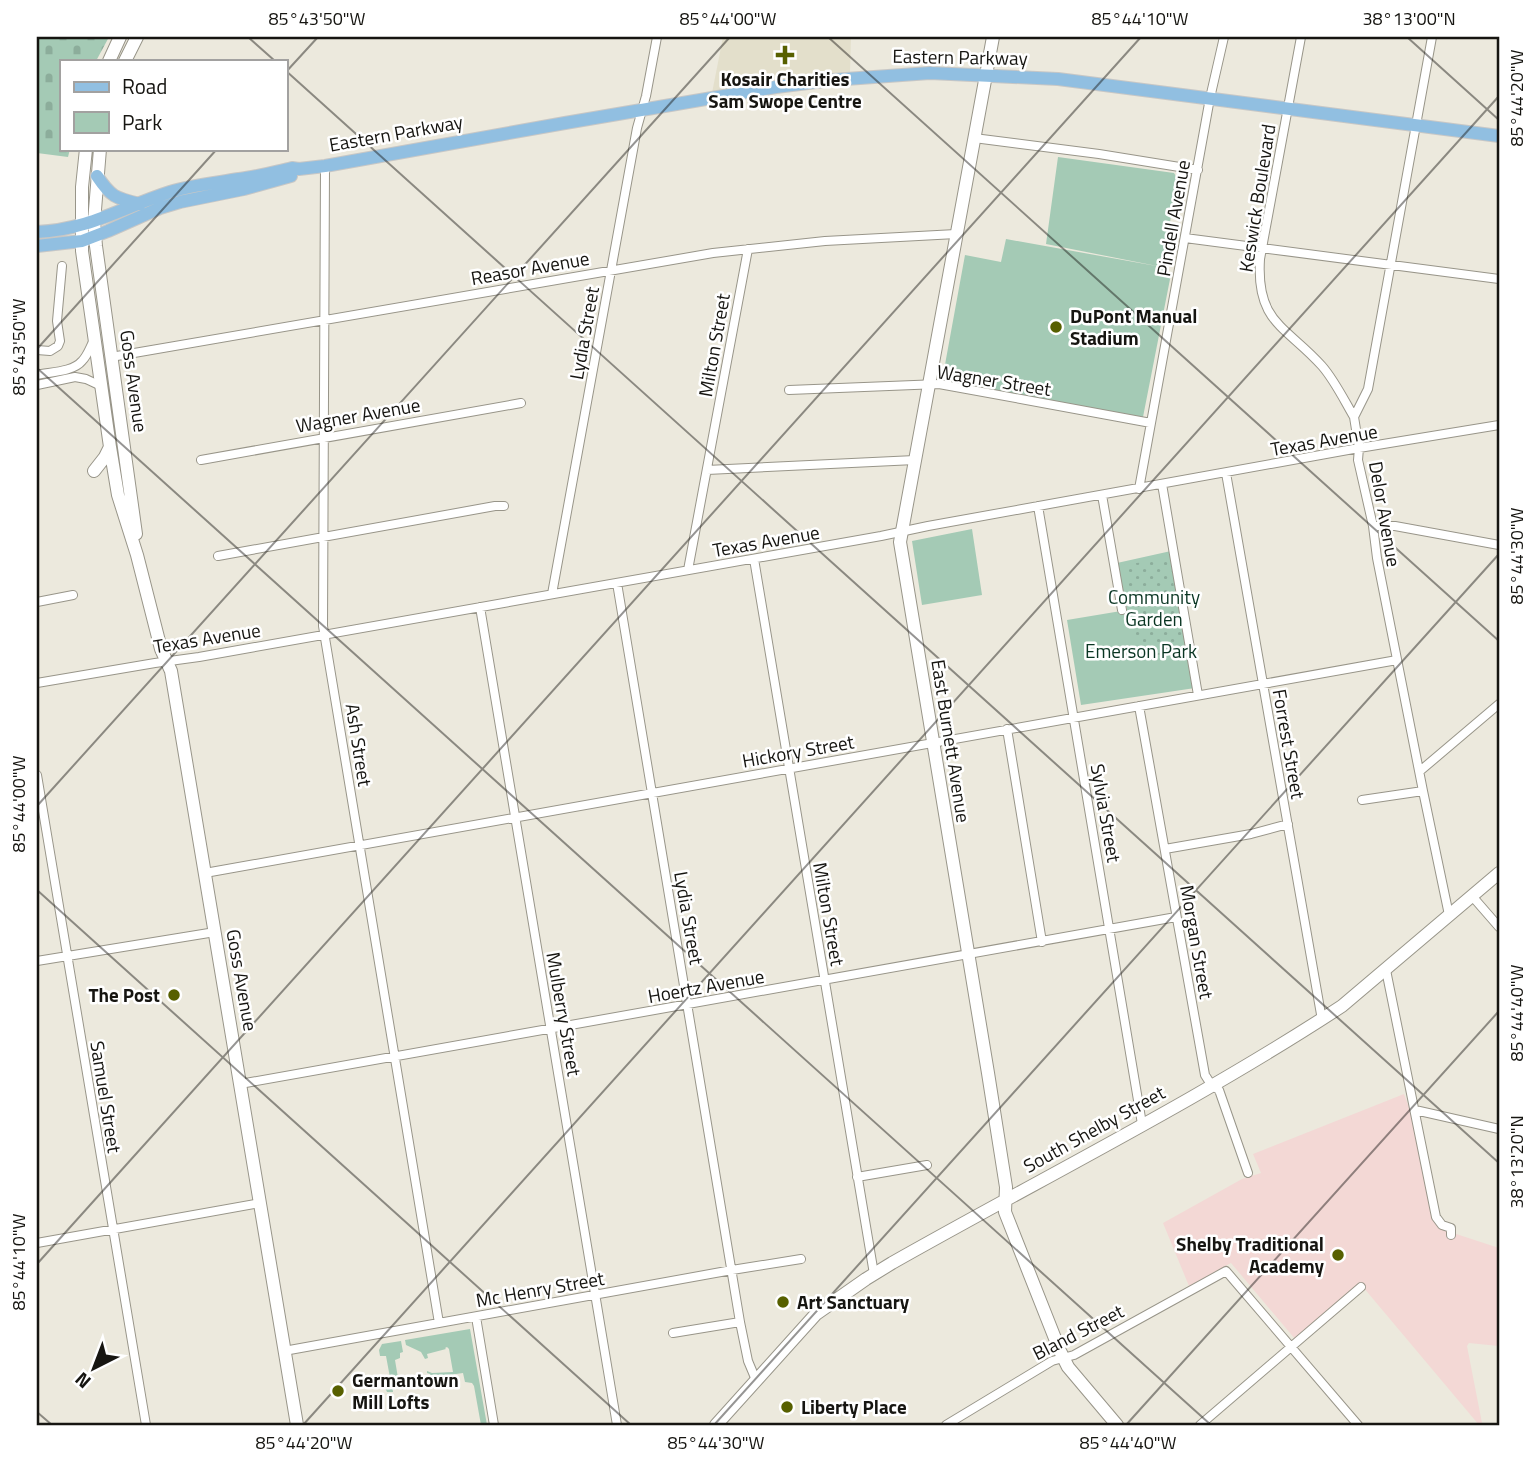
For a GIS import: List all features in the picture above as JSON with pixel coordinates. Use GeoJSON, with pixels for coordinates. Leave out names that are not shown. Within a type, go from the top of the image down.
{"type":"FeatureCollection","features":[{"type":"Feature","properties":{"kind":"main road"},"geometry":{"type":"LineString","coordinates":[[109,60],[120,37]]}},
{"type":"Feature","properties":{"kind":"main road"},"geometry":{"type":"LineString","coordinates":[[126,60],[137,37]]}},
{"type":"Feature","properties":{"kind":"main road","name":"East Burnett Avenue"},"geometry":{"type":"LineString","coordinates":[[992,37],[900,542],[1006,1187],[1005,1212],[1063,1358],[1117,1425]]}},
{"type":"Feature","properties":{"kind":"main road","name":"Eastern Parkway"},"geometry":{"type":"LineString","coordinates":[[37,232],[67,230],[182,189],[292,168],[325,166],[776,87],[930,73],[1058,79],[1499,136]]}},
{"type":"Feature","properties":{"kind":"main road"},"geometry":{"type":"LineString","coordinates":[[86,150],[82,187],[88,223]]}},
{"type":"Feature","properties":{"kind":"main road"},"geometry":{"type":"LineString","coordinates":[[88,223],[100,150]]}},
{"type":"Feature","properties":{"kind":"main road","name":"Eastern Parkway"},"geometry":{"type":"LineString","coordinates":[[37,246],[82,241],[160,208],[294,176],[299,169]]}},
{"type":"Feature","properties":{"kind":"main road"},"geometry":{"type":"LineString","coordinates":[[97,176],[113,196],[140,204]]}},
{"type":"Feature","properties":{"kind":"main road","name":"Goss Avenue"},"geometry":{"type":"LineString","coordinates":[[88,223],[95,236],[136,531],[134,545]]}},
{"type":"Feature","properties":{"kind":"main road","name":"Goss Avenue"},"geometry":{"type":"LineString","coordinates":[[88,223],[82,241],[118,495],[161,649],[171,671],[297,1425]]}},
{"type":"Feature","properties":{"kind":"main road"},"geometry":{"type":"LineString","coordinates":[[94,471],[110,447]]}},
{"type":"Feature","properties":{"kind":"main road","name":"South Shelby Street"},"geometry":{"type":"LineString","coordinates":[[716,1425],[816,1314],[874,1274],[1212,1086],[1322,1020],[1499,873]]}},
{"type":"Feature","properties":{"kind":"street","name":"Lydia Street"},"geometry":{"type":"LineString","coordinates":[[552,594],[657,37]]}},
{"type":"Feature","properties":{"kind":"street","name":"Pindell Avenue"},"geometry":{"type":"LineString","coordinates":[[1139,489],[1210,98],[1224,37]]}},
{"type":"Feature","properties":{"kind":"street","name":"Keswick Boulevard"},"geometry":{"type":"LineString","coordinates":[[1301,37],[1262,248],[1261,292],[1269,312],[1281,328],[1323,368],[1354,417]]}},
{"type":"Feature","properties":{"kind":"street"},"geometry":{"type":"LineString","coordinates":[[1354,417],[1368,389],[1432,37]]}},
{"type":"Feature","properties":{"kind":"street"},"geometry":{"type":"LineString","coordinates":[[974,138],[1198,170]]}},
{"type":"Feature","properties":{"kind":"street","name":"Ash Street"},"geometry":{"type":"LineString","coordinates":[[325,166],[323,620],[439,1323]]}},
{"type":"Feature","properties":{"kind":"street","name":"Reasor Avenue"},"geometry":{"type":"LineString","coordinates":[[111,357],[713,253],[825,241],[956,234]]}},
{"type":"Feature","properties":{"kind":"street"},"geometry":{"type":"LineString","coordinates":[[1185,238],[1499,279]]}},
{"type":"Feature","properties":{"kind":"street","name":"Milton Street"},"geometry":{"type":"LineString","coordinates":[[688,570],[748,249]]}},
{"type":"Feature","properties":{"kind":"street"},"geometry":{"type":"LineString","coordinates":[[37,350],[50,351],[58,346],[60,341],[57,321],[62,266]]}},
{"type":"Feature","properties":{"kind":"street"},"geometry":{"type":"LineString","coordinates":[[37,375],[79,365],[94,340]]}},
{"type":"Feature","properties":{"kind":"street"},"geometry":{"type":"LineString","coordinates":[[37,385],[75,377],[101,386]]}},
{"type":"Feature","properties":{"kind":"street","name":"Wagner Street"},"geometry":{"type":"LineString","coordinates":[[789,390],[939,384],[1151,423]]}},
{"type":"Feature","properties":{"kind":"street","name":"Wagner Avenue"},"geometry":{"type":"LineString","coordinates":[[201,460],[521,402]]}},
{"type":"Feature","properties":{"kind":"street","name":"Delor Avenue"},"geometry":{"type":"LineString","coordinates":[[1354,417],[1359,448],[1358,460],[1449,915]]}},
{"type":"Feature","properties":{"kind":"street","name":"Texas Avenue"},"geometry":{"type":"LineString","coordinates":[[37,683],[754,559],[1359,448],[1499,425]]}},
{"type":"Feature","properties":{"kind":"street"},"geometry":{"type":"LineString","coordinates":[[707,470],[915,460]]}},
{"type":"Feature","properties":{"kind":"street","name":"Forrest Street"},"geometry":{"type":"LineString","coordinates":[[1226,473],[1322,1020]]}},
{"type":"Feature","properties":{"kind":"street"},"geometry":{"type":"LineString","coordinates":[[1162,484],[1198,695]]}},
{"type":"Feature","properties":{"kind":"street"},"geometry":{"type":"LineString","coordinates":[[1102,495],[1122,610]]}},
{"type":"Feature","properties":{"kind":"street"},"geometry":{"type":"LineString","coordinates":[[218,556],[504,506]]}},
{"type":"Feature","properties":{"kind":"street","name":"Sylvia Street"},"geometry":{"type":"LineString","coordinates":[[1038,506],[1142,1124]]}},
{"type":"Feature","properties":{"kind":"street"},"geometry":{"type":"LineString","coordinates":[[1373,526],[1395,526],[1499,545]]}},
{"type":"Feature","properties":{"kind":"street","name":"Milton Street"},"geometry":{"type":"LineString","coordinates":[[754,559],[874,1274]]}},
{"type":"Feature","properties":{"kind":"street","name":"Lydia Street"},"geometry":{"type":"LineString","coordinates":[[617,583],[740,1322],[748,1361],[756,1380]]}},
{"type":"Feature","properties":{"kind":"street"},"geometry":{"type":"LineString","coordinates":[[37,602],[74,595]]}},
{"type":"Feature","properties":{"kind":"street","name":"Mulberry Street"},"geometry":{"type":"LineString","coordinates":[[480,607],[617,1425]]}},
{"type":"Feature","properties":{"kind":"street","name":"Hickory Street"},"geometry":{"type":"LineString","coordinates":[[205,873],[1397,660]]}},
{"type":"Feature","properties":{"kind":"street"},"geometry":{"type":"LineString","coordinates":[[1420,771],[1499,704]]}},
{"type":"Feature","properties":{"kind":"street","name":"Morgan Street"},"geometry":{"type":"LineString","coordinates":[[1139,706],[1205,1075],[1212,1086],[1219,1090],[1248,1173]]}},
{"type":"Feature","properties":{"kind":"street"},"geometry":{"type":"LineString","coordinates":[[1007,729],[1042,942]]}},
{"type":"Feature","properties":{"kind":"street","name":"Samuel Street"},"geometry":{"type":"LineString","coordinates":[[37,775],[146,1425]]}},
{"type":"Feature","properties":{"kind":"street"},"geometry":{"type":"LineString","coordinates":[[1362,800],[1423,791]]}},
{"type":"Feature","properties":{"kind":"street"},"geometry":{"type":"LineString","coordinates":[[1165,849],[1251,834],[1287,824]]}},
{"type":"Feature","properties":{"kind":"street"},"geometry":{"type":"LineString","coordinates":[[1472,896],[1499,927]]}},
{"type":"Feature","properties":{"kind":"street","name":"Hoertz Avenue"},"geometry":{"type":"LineString","coordinates":[[240,1084],[1176,917]]}},
{"type":"Feature","properties":{"kind":"street"},"geometry":{"type":"LineString","coordinates":[[37,961],[215,932]]}},
{"type":"Feature","properties":{"kind":"street"},"geometry":{"type":"LineString","coordinates":[[1385,970],[1436,1217],[1442,1225],[1451,1228],[1451,1235]]}},
{"type":"Feature","properties":{"kind":"street"},"geometry":{"type":"LineString","coordinates":[[1415,1110],[1499,1129]]}},
{"type":"Feature","properties":{"kind":"street"},"geometry":{"type":"LineString","coordinates":[[857,1177],[927,1165]]}},
{"type":"Feature","properties":{"kind":"street"},"geometry":{"type":"LineString","coordinates":[[37,1243],[260,1203]]}},
{"type":"Feature","properties":{"kind":"street","name":"Mc Henry Street"},"geometry":{"type":"LineString","coordinates":[[284,1350],[801,1259]]}},
{"type":"Feature","properties":{"kind":"street","name":"Bland Street"},"geometry":{"type":"LineString","coordinates":[[946,1425],[1052,1361],[1074,1355],[1226,1271],[1292,1348]]}},
{"type":"Feature","properties":{"kind":"street"},"geometry":{"type":"LineString","coordinates":[[1200,1425],[1361,1287]]}},
{"type":"Feature","properties":{"kind":"street"},"geometry":{"type":"LineString","coordinates":[[476,1317],[494,1425]]}},
{"type":"Feature","properties":{"kind":"street"},"geometry":{"type":"LineString","coordinates":[[673,1333],[740,1322]]}},
{"type":"Feature","properties":{"kind":"street"},"geometry":{"type":"LineString","coordinates":[[1292,1348],[1358,1425]]}},
{"type":"Feature","properties":{"kind":"shaded area","name":"Kosair Charities Sam Swope Centre"},"geometry":{"type":"Polygon","coordinates":[[[723,37],[851,37],[850,72],[712,93],[723,37]]]}},
{"type":"Feature","properties":{"kind":"shaded area","name":"Shelby Traditional Academy"},"geometry":{"type":"Polygon","coordinates":[[[1404,1094],[1412,1115],[1434,1222],[1444,1230],[1499,1248],[1499,1346],[1469,1343],[1467,1346],[1482,1423],[1479,1425],[1363,1287],[1295,1339],[1231,1263],[1189,1286],[1163,1223],[1242,1179],[1261,1173],[1253,1154],[1404,1094]]]}},
{"type":"Feature","properties":{"kind":"green space"},"geometry":{"type":"Polygon","coordinates":[[[37,37],[109,37],[97,60],[60,60],[60,150],[70,150],[68,157],[37,153],[37,37]]]}},
{"type":"Feature","properties":{"kind":"green space","name":"DuPont Manual Stadium"},"geometry":{"type":"Polygon","coordinates":[[[1058,157],[1174,173],[1177,178],[1163,267],[1163,273],[1171,274],[1143,417],[942,381],[965,255],[1001,262],[1006,239],[1162,267],[1046,244],[1058,157]]]}},
{"type":"Feature","properties":{"kind":"green space"},"geometry":{"type":"Polygon","coordinates":[[[972,529],[982,595],[922,605],[912,541],[972,529]]]}},
{"type":"Feature","properties":{"kind":"green space","name":"Emerson Park"},"geometry":{"type":"Polygon","coordinates":[[[1171,551],[1195,688],[1081,705],[1067,620],[1127,610],[1117,563],[1171,551]]]}},
{"type":"Feature","properties":{"kind":"green space","name":"Community Garden"},"geometry":{"type":"Polygon","coordinates":[[[1169,558],[1185,650],[1140,658],[1124,565],[1169,558]]]}},
{"type":"Feature","properties":{"kind":"green space"},"geometry":{"type":"Polygon","coordinates":[[[470,1329],[487,1425],[481,1425],[474,1386],[465,1382],[463,1373],[442,1376],[441,1384],[439,1377],[430,1378],[427,1373],[453,1372],[449,1349],[447,1347],[427,1354],[428,1358],[425,1359],[421,1352],[406,1345],[405,1340],[470,1329]]]}},
{"type":"Feature","properties":{"kind":"green space"},"geometry":{"type":"Polygon","coordinates":[[[401,1341],[403,1352],[400,1353],[400,1358],[395,1360],[398,1378],[402,1378],[403,1383],[392,1385],[393,1392],[387,1392],[384,1385],[391,1383],[386,1356],[380,1356],[379,1350],[382,1344],[401,1341]]]}},
{"type":"Feature","properties":{"kind":"place","name":"Kosair Charities Sam Swope Centre"},"geometry":{"type":"Point","coordinates":[785,55]}},
{"type":"Feature","properties":{"kind":"place","name":"DuPont Manual Stadium"},"geometry":{"type":"Point","coordinates":[1056,327]}},
{"type":"Feature","properties":{"kind":"place","name":"The Post"},"geometry":{"type":"Point","coordinates":[174,995]}},
{"type":"Feature","properties":{"kind":"place","name":"Shelby Traditional Academy"},"geometry":{"type":"Point","coordinates":[1338,1255]}},
{"type":"Feature","properties":{"kind":"place","name":"Art Sanctuary"},"geometry":{"type":"Point","coordinates":[783,1302]}},
{"type":"Feature","properties":{"kind":"place","name":"Germantown Mill Lofts"},"geometry":{"type":"Point","coordinates":[338,1391]}},
{"type":"Feature","properties":{"kind":"place","name":"Liberty Place"},"geometry":{"type":"Point","coordinates":[787,1407]}}]}
